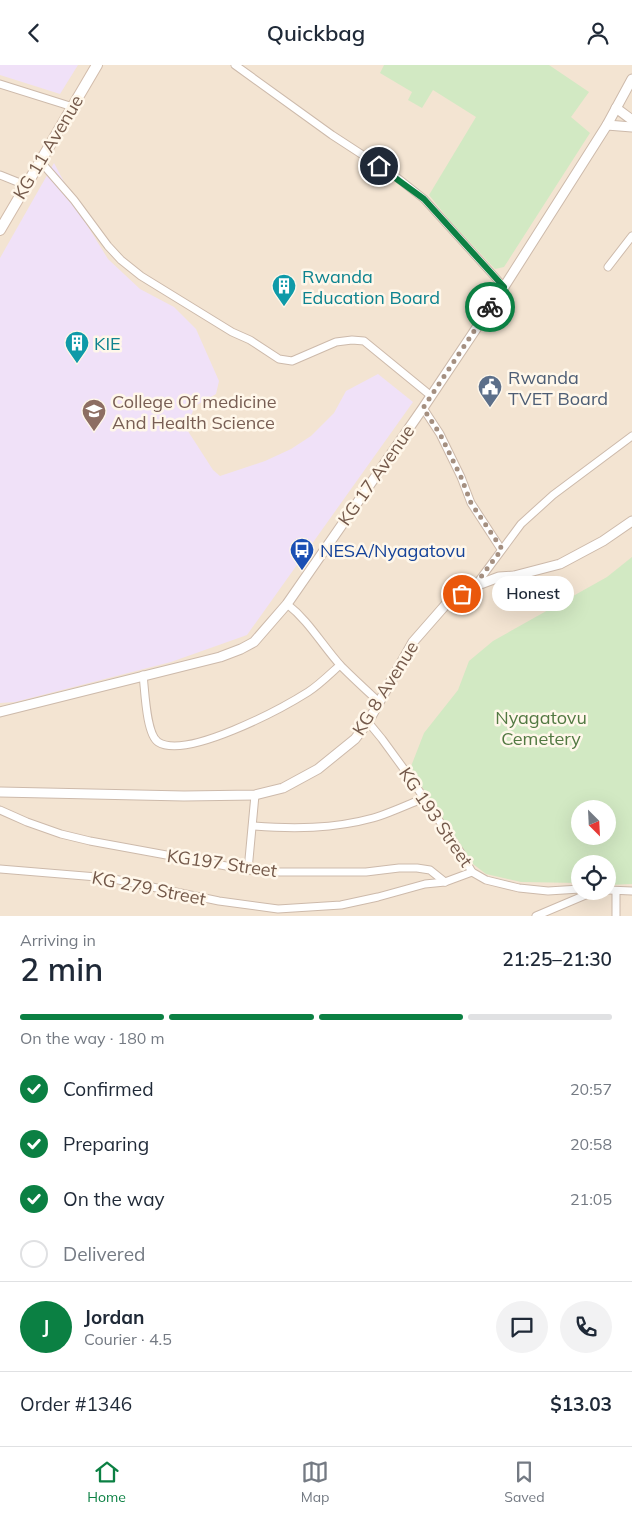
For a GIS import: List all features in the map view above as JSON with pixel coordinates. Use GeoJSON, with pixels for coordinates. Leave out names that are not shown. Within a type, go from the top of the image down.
{"type":"FeatureCollection","features":[{"type":"Feature","properties":{"kind":"main road","name":"KG 11 Avenue"},"geometry":{"type":"LineString","coordinates":[[0,230],[97,65]]}},
{"type":"Feature","properties":{"kind":"street"},"geometry":{"type":"LineString","coordinates":[[235,65],[332,135],[395,176],[424,199],[504,287]]}},
{"type":"Feature","properties":{"kind":"street","name":"KG 17 Avenue"},"geometry":{"type":"LineString","coordinates":[[0,712],[220,657],[254,643],[287,604],[423,408],[504,287],[607,125],[632,79]]}},
{"type":"Feature","properties":{"kind":"street"},"geometry":{"type":"LineString","coordinates":[[0,84],[72,107]]}},
{"type":"Feature","properties":{"kind":"street"},"geometry":{"type":"LineString","coordinates":[[616,109],[632,120]]}},
{"type":"Feature","properties":{"kind":"street"},"geometry":{"type":"LineString","coordinates":[[607,125],[632,127]]}},
{"type":"Feature","properties":{"kind":"street"},"geometry":{"type":"LineString","coordinates":[[40,161],[121,260],[141,276],[232,332],[250,339],[278,359],[286,361],[300,358],[336,342],[364,341],[430,395]]}},
{"type":"Feature","properties":{"kind":"street"},"geometry":{"type":"LineString","coordinates":[[0,175],[25,185]]}},
{"type":"Feature","properties":{"kind":"street"},"geometry":{"type":"LineString","coordinates":[[608,267],[632,236]]}},
{"type":"Feature","properties":{"kind":"street"},"geometry":{"type":"LineString","coordinates":[[423,408],[440,434],[461,477],[471,503],[502,549]]}},
{"type":"Feature","properties":{"kind":"street"},"geometry":{"type":"LineString","coordinates":[[474,586],[521,524],[553,495],[632,437]]}},
{"type":"Feature","properties":{"kind":"street","name":"KG 8 Avenue"},"geometry":{"type":"LineString","coordinates":[[0,792],[184,796],[255,795],[283,787],[318,769],[355,739],[368,722],[412,643],[448,603],[474,586],[499,577],[514,576],[560,564],[603,541],[632,521]]}},
{"type":"Feature","properties":{"kind":"street"},"geometry":{"type":"LineString","coordinates":[[287,604],[299,613],[313,629],[340,665],[378,701]]}},
{"type":"Feature","properties":{"kind":"street"},"geometry":{"type":"LineString","coordinates":[[143,675],[148,718],[153,736],[158,742],[170,746],[192,745],[228,733],[309,692],[340,665]]}},
{"type":"Feature","properties":{"kind":"street","name":"KG 193 Street"},"geometry":{"type":"LineString","coordinates":[[368,722],[424,798],[462,853],[472,872],[486,880],[519,888],[548,891],[571,890]]}},
{"type":"Feature","properties":{"kind":"street"},"geometry":{"type":"LineString","coordinates":[[248,870],[255,795]]}},
{"type":"Feature","properties":{"kind":"street"},"geometry":{"type":"LineString","coordinates":[[253,826],[289,829],[337,825],[374,817],[424,798]]}},
{"type":"Feature","properties":{"kind":"street","name":"KG197 Street"},"geometry":{"type":"LineString","coordinates":[[0,810],[61,834],[248,870],[366,872],[417,868],[430,870],[445,882]]}},
{"type":"Feature","properties":{"kind":"street","name":"KG 279 Street"},"geometry":{"type":"LineString","coordinates":[[0,869],[109,878],[219,901],[278,909],[341,905],[425,884],[445,882],[472,872]]}},
{"type":"Feature","properties":{"kind":"street"},"geometry":{"type":"LineString","coordinates":[[616,891],[632,891]]}},
{"type":"Feature","properties":{"kind":"street"},"geometry":{"type":"LineString","coordinates":[[536,916],[574,900]]}},
{"type":"Feature","properties":{"kind":"street"},"geometry":{"type":"LineString","coordinates":[[616,900],[616,916]]}},
{"type":"Feature","properties":{"kind":"shaded area"},"geometry":{"type":"Polygon","coordinates":[[[0,65],[632,65],[632,916],[0,916],[0,65]]]}},
{"type":"Feature","properties":{"kind":"shaded area"},"geometry":{"type":"Polygon","coordinates":[[[0,65],[78,65],[60,94],[0,75],[0,65]]]}},
{"type":"Feature","properties":{"kind":"shaded area","name":"College Of medicine And Health Science"},"geometry":{"type":"Polygon","coordinates":[[[54,163],[87,225],[108,259],[140,289],[174,307],[196,329],[219,381],[216,394],[195,406],[186,428],[213,470],[220,476],[265,461],[291,449],[311,436],[334,413],[346,391],[378,374],[413,402],[247,635],[171,662],[15,702],[0,703],[0,258],[54,163]]]}},
{"type":"Feature","properties":{"kind":"green space"},"geometry":{"type":"Polygon","coordinates":[[[384,65],[549,65],[589,92],[571,117],[590,133],[504,267],[495,269],[450,221],[429,195],[476,117],[433,90],[422,108],[408,100],[412,92],[380,73],[384,65]]]}},
{"type":"Feature","properties":{"kind":"green space","name":"Nyagatovu Cemetery"},"geometry":{"type":"Polygon","coordinates":[[[632,557],[632,884],[616,885],[616,855],[571,855],[571,883],[521,882],[486,874],[473,864],[410,769],[424,733],[458,690],[469,661],[493,641],[607,577],[632,557]]]}},
{"type":"Feature","properties":{"kind":"way so far"},"geometry":{"type":"LineString","coordinates":[[462,594],[474,586],[502,549],[471,503],[461,477],[440,434],[423,408],[490,307]]}},
{"type":"Feature","properties":{"kind":"place","name":"Rwanda Education Board"},"geometry":{"type":"Point","coordinates":[284,307]}},
{"type":"Feature","properties":{"kind":"place","name":"KIE"},"geometry":{"type":"Point","coordinates":[77,364]}},
{"type":"Feature","properties":{"kind":"place","name":"Rwanda TVET Board"},"geometry":{"type":"Point","coordinates":[490,408]}},
{"type":"Feature","properties":{"kind":"place","name":"College Of medicine And Health Science"},"geometry":{"type":"Point","coordinates":[94,432]}},
{"type":"Feature","properties":{"kind":"place","name":"NESA/Nyagatovu"},"geometry":{"type":"Point","coordinates":[302,571]}},
{"type":"Feature","properties":{"kind":"place","name":"Honest"},"geometry":{"type":"Point","coordinates":[462,594]}},
{"type":"Feature","properties":{"kind":"route"},"geometry":{"type":"LineString","coordinates":[[379,166],[424,199],[504,287],[490,307]]}}]}
